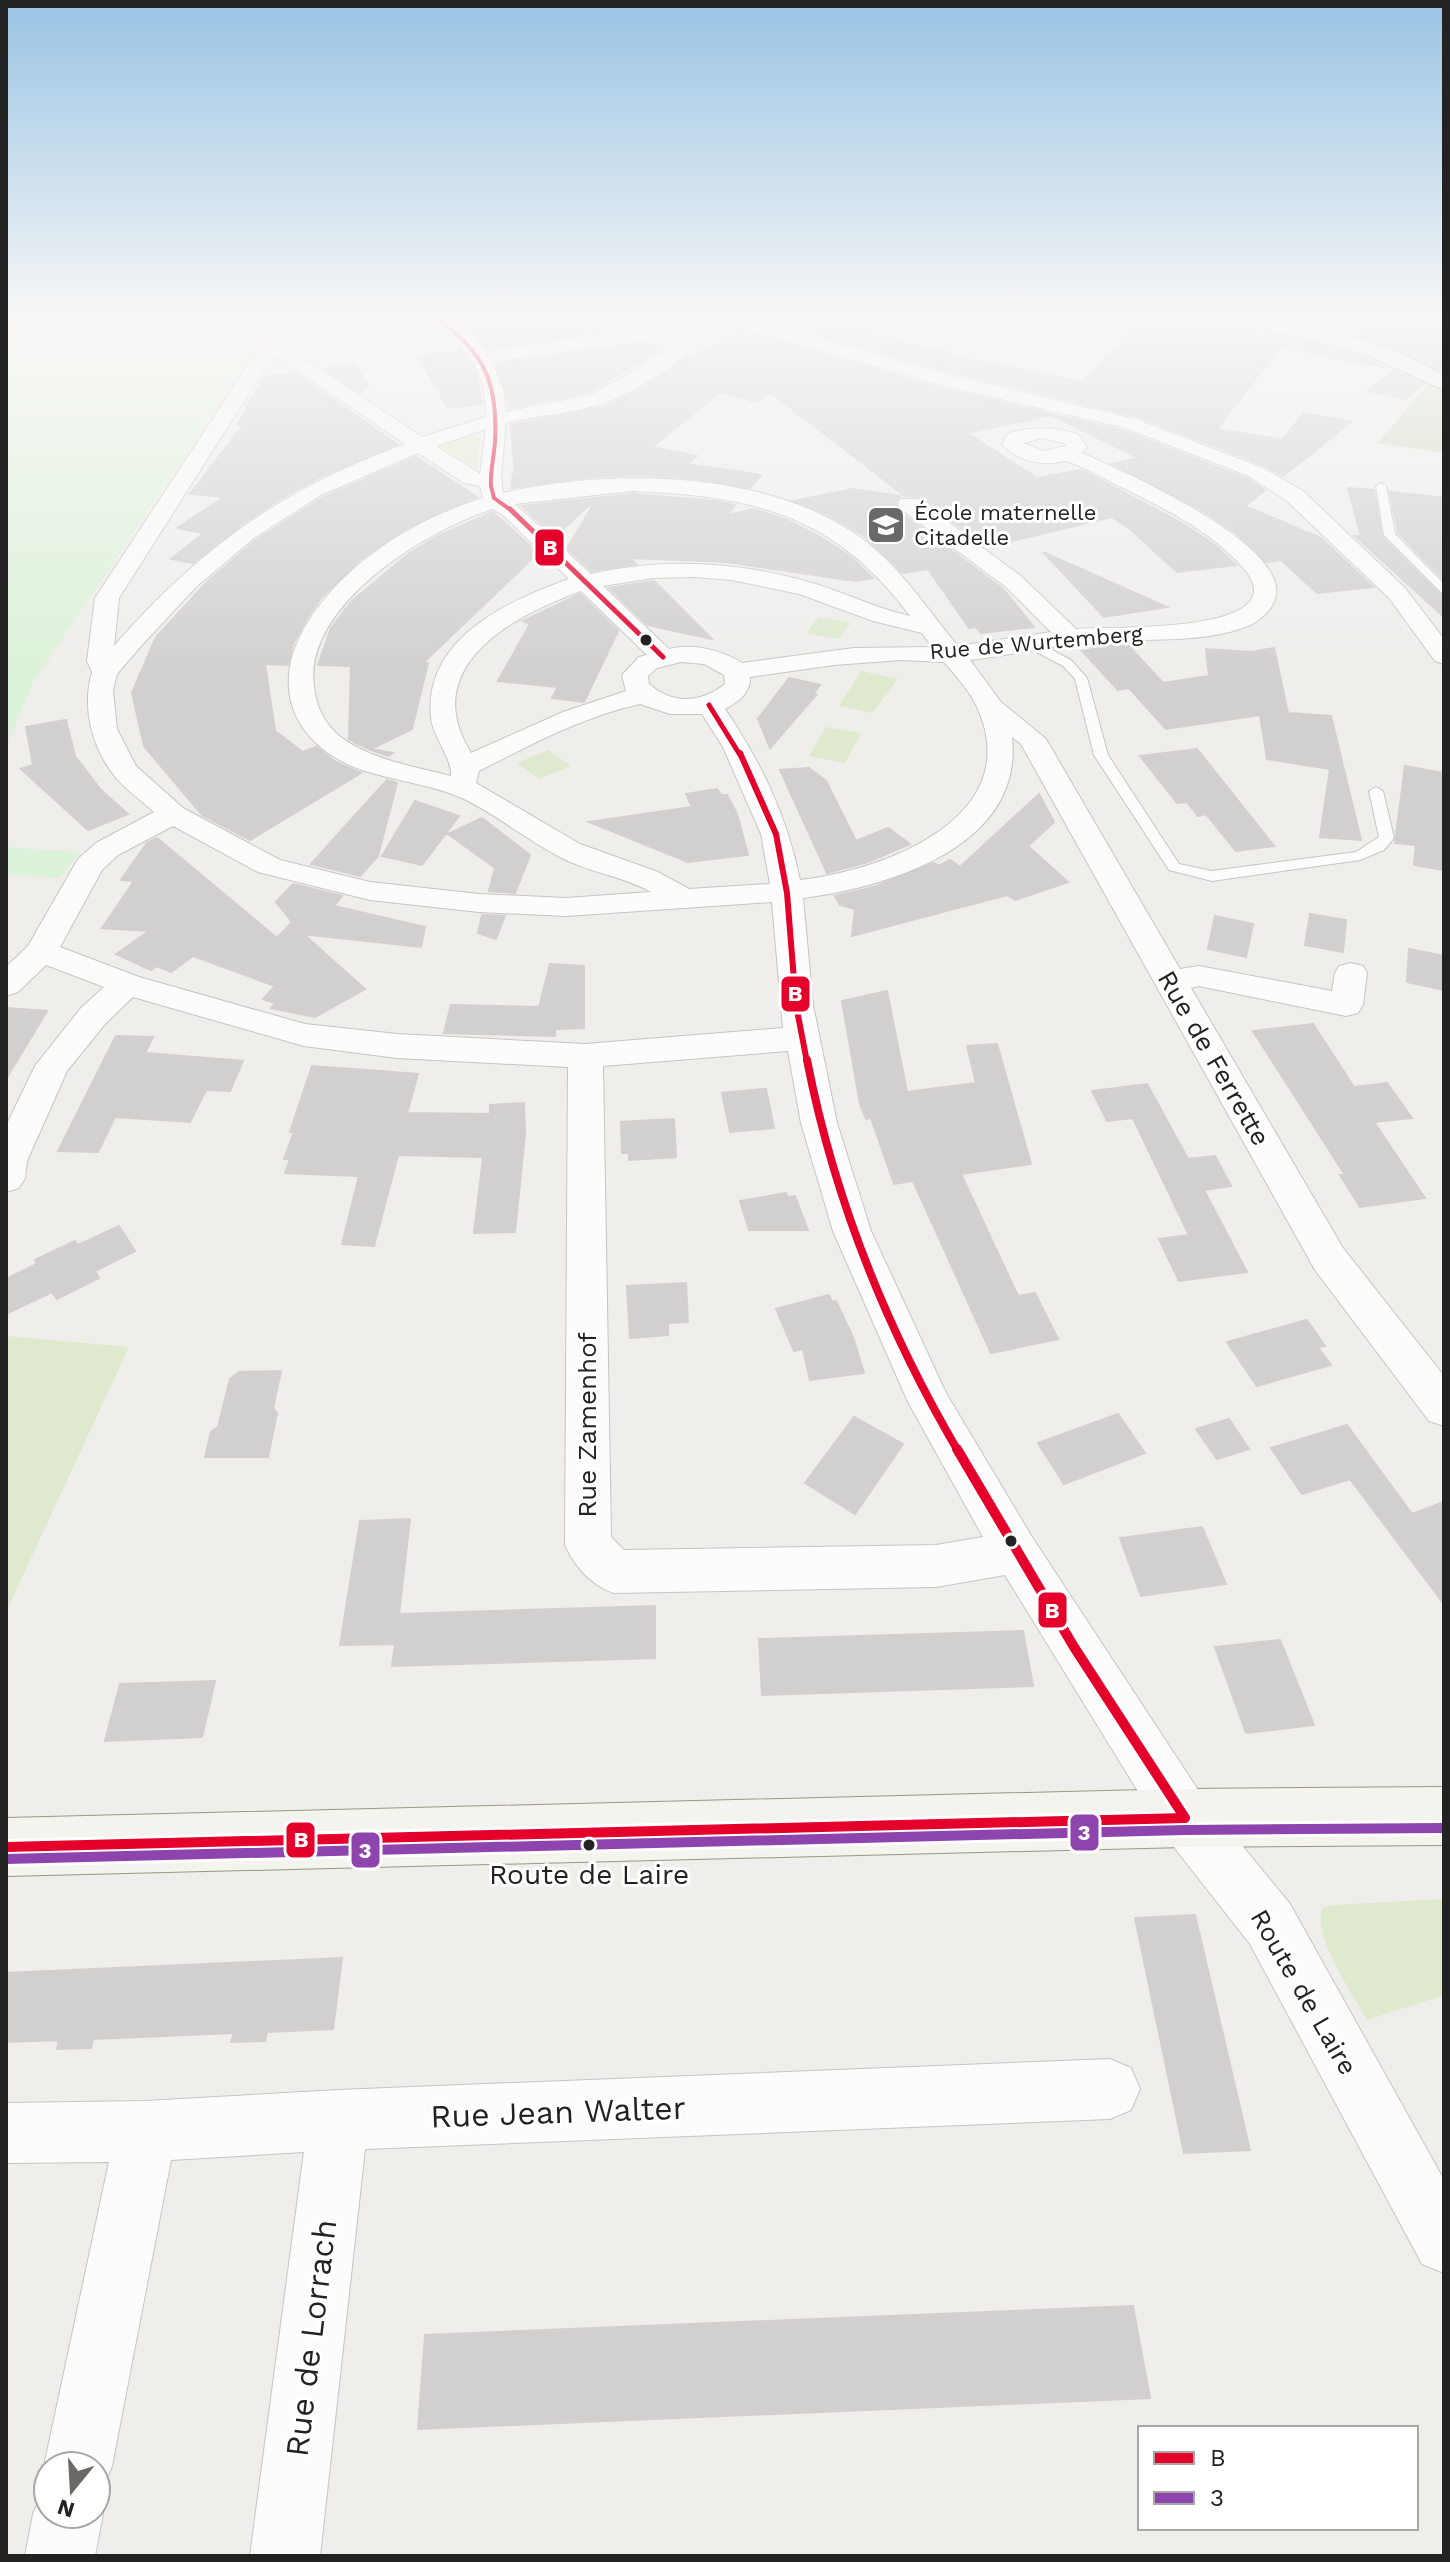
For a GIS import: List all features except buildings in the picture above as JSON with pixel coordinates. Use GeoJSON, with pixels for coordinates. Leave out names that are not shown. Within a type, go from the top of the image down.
{"type":"FeatureCollection","features":[{"type":"Feature","properties":{"kind":"street"},"geometry":{"type":"LineString","coordinates":[[105,672],[100,652],[107,598],[211,438]]}},
{"type":"Feature","properties":{"kind":"street"},"geometry":{"type":"LineString","coordinates":[[407,438],[493,492],[663,657]]}},
{"type":"Feature","properties":{"kind":"street"},"geometry":{"type":"LineString","coordinates":[[443,438],[321,487],[272,514],[186,581],[105,672],[100,690],[104,729],[124,770],[173,814],[269,866],[370,891],[479,903],[566,907],[787,893],[846,882],[916,859],[960,833],[983,807],[998,778],[1000,746],[990,707],[879,564],[837,529],[807,514],[768,500],[717,490],[632,485],[493,492],[475,508],[400,547],[360,574],[328,607],[301,657],[298,695],[319,731],[356,758],[463,777],[541,729],[601,705],[641,695]]}},
{"type":"Feature","properties":{"kind":"street"},"geometry":{"type":"LineString","coordinates":[[493,492],[496,438]]}},
{"type":"Feature","properties":{"kind":"street"},"geometry":{"type":"LineString","coordinates":[[1166,438],[1256,472],[1295,496],[1397,593],[1444,656]]}},
{"type":"Feature","properties":{"kind":"street","name":"Rue de Wurtemberg"},"geometry":{"type":"LineString","coordinates":[[737,672],[789,662],[894,653],[951,655],[1069,636],[1192,631],[1225,625],[1248,616],[1261,604],[1265,590],[1257,568],[1236,546],[1187,513],[1068,454]]}},
{"type":"Feature","properties":{"kind":"street"},"geometry":{"type":"LineString","coordinates":[[909,504],[1014,582],[1069,636]]}},
{"type":"Feature","properties":{"kind":"street"},"geometry":{"type":"LineString","coordinates":[[682,899],[660,881],[588,859],[550,840],[490,800],[463,777],[447,734],[444,692],[451,668],[472,641],[493,623],[527,602],[583,581],[640,573],[732,575],[784,583],[904,624],[928,627]]}},
{"type":"Feature","properties":{"kind":"street"},"geometry":{"type":"LineString","coordinates":[[680,654],[715,658],[737,672],[740,679],[732,694],[709,705],[678,707],[651,701],[634,687],[638,669],[663,657],[680,654]]}},
{"type":"Feature","properties":{"kind":"street","name":"Route de Laire"},"geometry":{"type":"LineString","coordinates":[[709,705],[737,747],[776,834],[787,893],[802,1038],[819,1123],[852,1231],[929,1402],[1016,1552],[1185,1818],[1270,1924],[1444,2242]]}},
{"type":"Feature","properties":{"kind":"street","name":"Rue de Ferrette"},"geometry":{"type":"LineString","coordinates":[[990,707],[1032,739],[1329,1259],[1444,1408]]}},
{"type":"Feature","properties":{"kind":"street"},"geometry":{"type":"LineString","coordinates":[[6,985],[41,952],[89,865],[107,849],[173,814]]}},
{"type":"Feature","properties":{"kind":"street"},"geometry":{"type":"LineString","coordinates":[[41,952],[127,984],[304,1035],[397,1046],[585,1056],[802,1038]]}},
{"type":"Feature","properties":{"kind":"street"},"geometry":{"type":"LineString","coordinates":[[1171,981],[1199,976],[1346,1005],[1351,973]]}},
{"type":"Feature","properties":{"kind":"street"},"geometry":{"type":"LineString","coordinates":[[6,1178],[8,1161],[52,1066],[93,1016],[127,984]]}},
{"type":"Feature","properties":{"kind":"street","name":"Rue Zamenhof"},"geometry":{"type":"LineString","coordinates":[[585,1056],[588,1545],[614,1572],[936,1566],[1016,1552]]}},
{"type":"Feature","properties":{"kind":"street"},"geometry":{"type":"LineString","coordinates":[[6,1847],[1185,1818],[1444,1816]]}},
{"type":"Feature","properties":{"kind":"street","name":"Rue Jean Walter"},"geometry":{"type":"LineString","coordinates":[[6,2133],[146,2131],[338,2120],[1110,2089]]}},
{"type":"Feature","properties":{"kind":"street","name":"Rue de Lorrach"},"geometry":{"type":"LineString","coordinates":[[285,2556],[338,2120]]}},
{"type":"Feature","properties":{"kind":"street"},"geometry":{"type":"LineString","coordinates":[[81,2450],[146,2131]]}},
{"type":"Feature","properties":{"kind":"street"},"geometry":{"type":"LineString","coordinates":[[60,2556],[65,2530]]}},
{"type":"Feature","properties":{"kind":"lane"},"geometry":{"type":"LineString","coordinates":[[1381,486],[1390,535],[1444,591]]}},
{"type":"Feature","properties":{"kind":"lane"},"geometry":{"type":"LineString","coordinates":[[1031,644],[1067,663],[1081,678],[1101,755],[1174,867],[1212,876],[1360,856],[1379,847],[1387,838],[1376,791]]}},
{"type":"Feature","properties":{"kind":"green space"},"geometry":{"type":"Polygon","coordinates":[[[6,438],[197,438],[33,683],[6,748],[6,438]]]}},
{"type":"Feature","properties":{"kind":"green space"},"geometry":{"type":"Polygon","coordinates":[[[463,438],[480,438],[477,470],[438,445],[463,438]]]}},
{"type":"Feature","properties":{"kind":"green space"},"geometry":{"type":"Polygon","coordinates":[[[1382,438],[1444,438],[1444,453],[1377,443],[1382,438]]]}},
{"type":"Feature","properties":{"kind":"green space"},"geometry":{"type":"Polygon","coordinates":[[[819,617],[851,623],[839,639],[806,633],[819,617]]]}},
{"type":"Feature","properties":{"kind":"green space"},"geometry":{"type":"Polygon","coordinates":[[[861,671],[898,679],[872,713],[839,706],[861,671]]]}},
{"type":"Feature","properties":{"kind":"green space"},"geometry":{"type":"Polygon","coordinates":[[[826,727],[861,733],[845,763],[809,756],[826,727]]]}},
{"type":"Feature","properties":{"kind":"green space"},"geometry":{"type":"Polygon","coordinates":[[[548,750],[571,766],[539,779],[517,763],[548,750]]]}},
{"type":"Feature","properties":{"kind":"green space"},"geometry":{"type":"Polygon","coordinates":[[[6,847],[80,852],[60,878],[6,875],[6,847]]]}},
{"type":"Feature","properties":{"kind":"green space"},"geometry":{"type":"Polygon","coordinates":[[[6,1336],[129,1347],[6,1612],[6,1336]]]}},
{"type":"Feature","properties":{"kind":"green space"},"geometry":{"type":"Polygon","coordinates":[[[1444,1899],[1444,1995],[1367,2020],[1328,1950],[1321,1921],[1322,1908],[1444,1899]]]}},
{"type":"Feature","properties":{"kind":"transit line","name":"B"},"geometry":{"type":"LineString","coordinates":[[495,438],[490,480],[494,498],[512,511],[663,657]]}},
{"type":"Feature","properties":{"kind":"transit line","name":"B"},"geometry":{"type":"LineString","coordinates":[[709,705],[737,747],[776,834],[787,893],[796,1005],[819,1123],[852,1231],[929,1402],[1074,1647],[1185,1818]]}},
{"type":"Feature","properties":{"kind":"transit line","name":"B"},"geometry":{"type":"LineString","coordinates":[[6,1847],[1185,1818]]}},
{"type":"Feature","properties":{"kind":"transit line","name":"3"},"geometry":{"type":"LineString","coordinates":[[6,1859],[1185,1830],[1444,1828]]}},
{"type":"Feature","properties":{"kind":"place","name":"École maternelle Citadelle"},"geometry":{"type":"Point","coordinates":[886,525]}},
{"type":"Feature","properties":{"kind":"place","name":"Route de Laire"},"geometry":{"type":"Point","coordinates":[589,1845]}}]}
